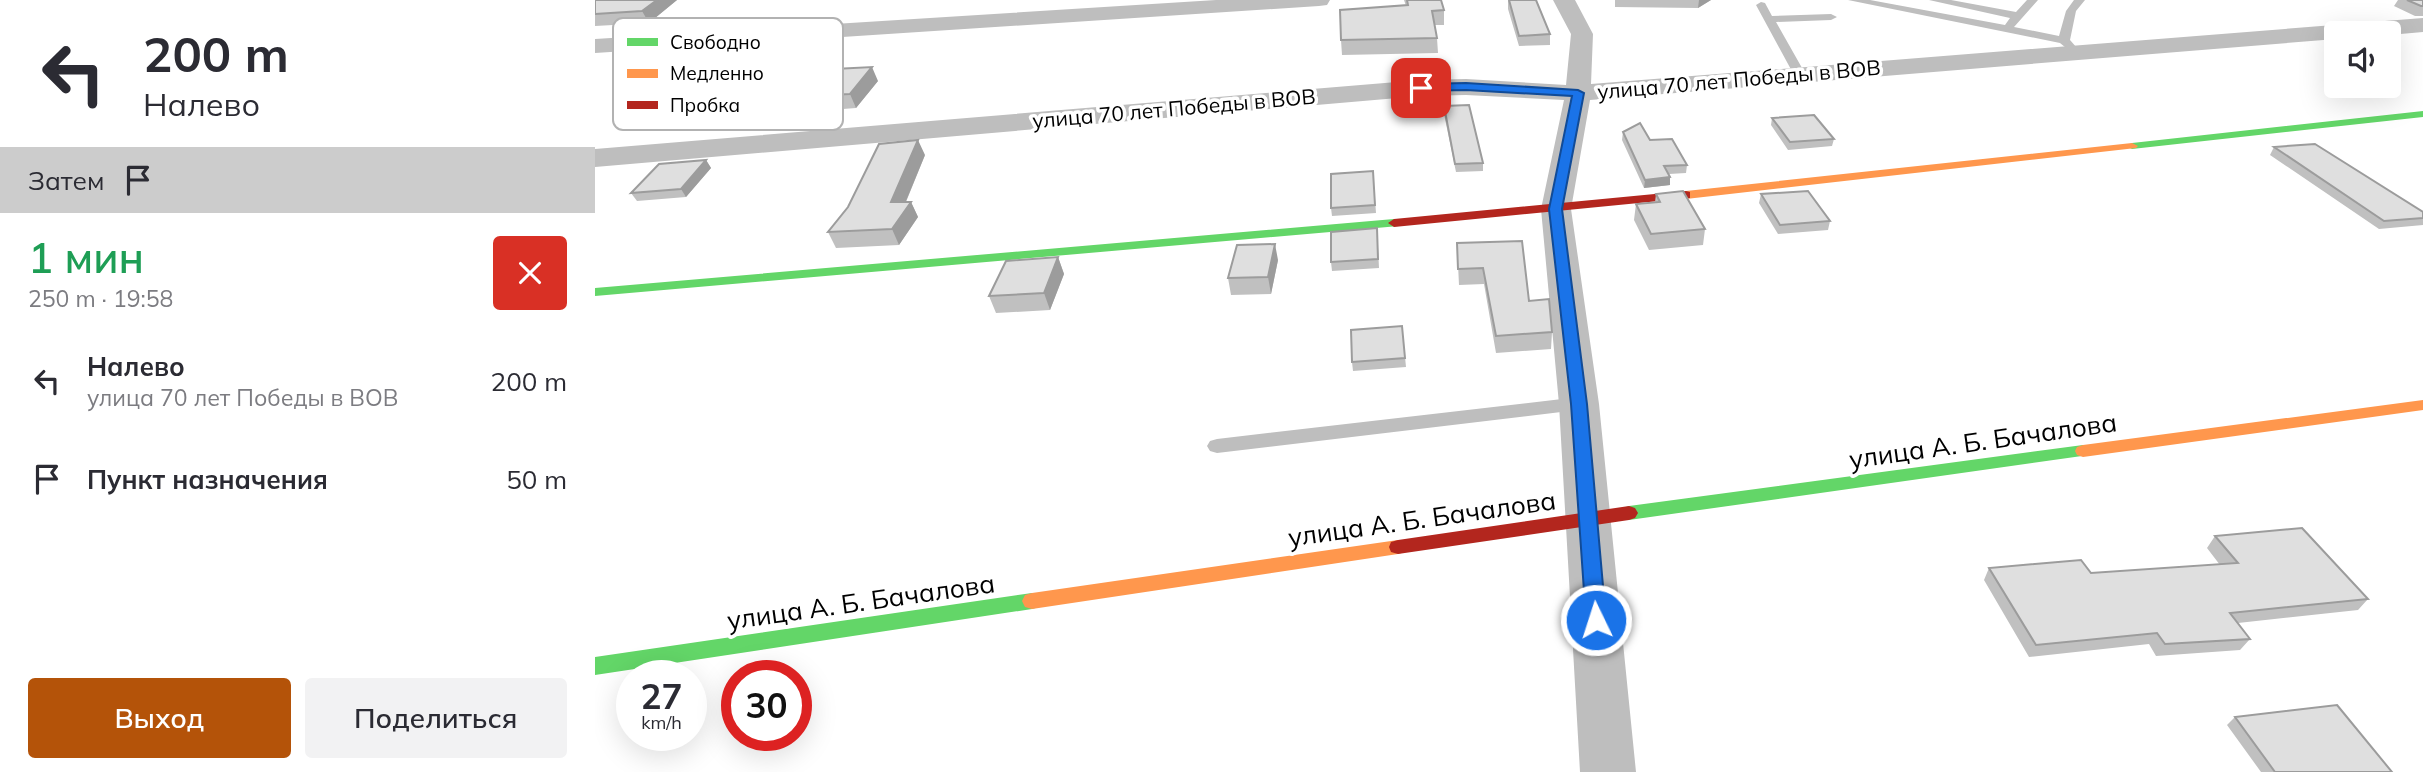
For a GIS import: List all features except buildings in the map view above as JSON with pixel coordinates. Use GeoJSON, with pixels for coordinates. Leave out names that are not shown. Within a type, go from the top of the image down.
{"type":"FeatureCollection","features":[{"type":"Feature","properties":{"kind":"street"},"geometry":{"type":"LineString","coordinates":[[843,30],[1319,0]]}},
{"type":"Feature","properties":{"kind":"street"},"geometry":{"type":"LineString","coordinates":[[1564,0],[1582,34],[1578,93],[1556,209],[1579,404],[1608,772]]}},
{"type":"Feature","properties":{"kind":"street","name":"улица 70 лет Победы в ВОВ"},"geometry":{"type":"LineString","coordinates":[[2401,27],[2423,25]]}},
{"type":"Feature","properties":{"kind":"street","name":"улица 70 лет Победы в ВОВ"},"geometry":{"type":"LineString","coordinates":[[595,158],[1421,88],[1466,86],[1578,93],[1800,75],[2069,46],[2324,32]]}},
{"type":"Feature","properties":{"kind":"street"},"geometry":{"type":"LineString","coordinates":[[2401,34],[2423,44]]}},
{"type":"Feature","properties":{"kind":"street"},"geometry":{"type":"LineString","coordinates":[[595,46],[613,45]]}},
{"type":"Feature","properties":{"kind":"street"},"geometry":{"type":"LineString","coordinates":[[595,292],[1556,209],[2423,114]]}},
{"type":"Feature","properties":{"kind":"street","name":"улица А. Б. Бачалова"},"geometry":{"type":"LineString","coordinates":[[595,666],[1588,519],[2423,405]]}},
{"type":"Feature","properties":{"kind":"lane"},"geometry":{"type":"LineString","coordinates":[[1855,0],[2007,29],[2069,46],[2071,11],[2080,0]]}},
{"type":"Feature","properties":{"kind":"lane"},"geometry":{"type":"LineString","coordinates":[[1934,0],[2018,16]]}},
{"type":"Feature","properties":{"kind":"lane"},"geometry":{"type":"LineString","coordinates":[[2007,29],[2032,0]]}},
{"type":"Feature","properties":{"kind":"lane"},"geometry":{"type":"LineString","coordinates":[[1761,5],[1800,75]]}},
{"type":"Feature","properties":{"kind":"lane"},"geometry":{"type":"LineString","coordinates":[[1769,19],[1831,17]]}},
{"type":"Feature","properties":{"kind":"lane"},"geometry":{"type":"LineString","coordinates":[[1217,446],[1579,404]]}},
{"type":"Feature","properties":{"kind":"traffic: fast"},"geometry":{"type":"LineString","coordinates":[[2132,146],[2423,114]]}},
{"type":"Feature","properties":{"kind":"traffic: fast"},"geometry":{"type":"LineString","coordinates":[[595,292],[1394,223]]}},
{"type":"Feature","properties":{"kind":"traffic: fast"},"geometry":{"type":"LineString","coordinates":[[1629,513],[2083,451]]}},
{"type":"Feature","properties":{"kind":"traffic: fast"},"geometry":{"type":"LineString","coordinates":[[595,666],[1032,601]]}},
{"type":"Feature","properties":{"kind":"traffic: slow"},"geometry":{"type":"LineString","coordinates":[[1686,195],[2132,146]]}},
{"type":"Feature","properties":{"kind":"traffic: slow"},"geometry":{"type":"LineString","coordinates":[[2083,451],[2423,405]]}},
{"type":"Feature","properties":{"kind":"traffic: slow"},"geometry":{"type":"LineString","coordinates":[[1032,601],[1398,547]]}},
{"type":"Feature","properties":{"kind":"traffic: jam"},"geometry":{"type":"LineString","coordinates":[[1394,223],[1686,195]]}},
{"type":"Feature","properties":{"kind":"traffic: jam"},"geometry":{"type":"LineString","coordinates":[[1398,547],[1629,513]]}},
{"type":"Feature","properties":{"kind":"route"},"geometry":{"type":"LineString","coordinates":[[1421,88],[1466,86],[1578,93],[1556,209],[1579,404],[1596,620]]}}]}
